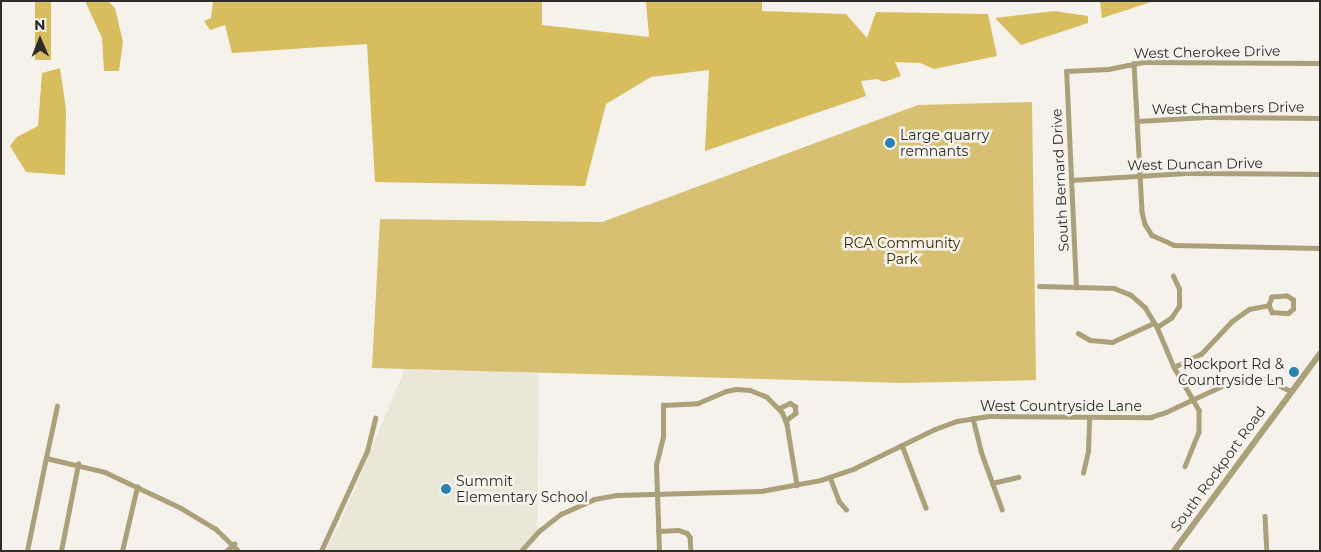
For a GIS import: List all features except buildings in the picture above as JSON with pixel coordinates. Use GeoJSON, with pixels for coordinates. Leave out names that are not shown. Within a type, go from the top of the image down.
{"type":"FeatureCollection","features":[{"type":"Feature","properties":{"kind":"street","name":"West Cherokee Drive"},"geometry":{"type":"LineString","coordinates":[[1066,71],[1108,69],[1134,63],[1320,63]]}},
{"type":"Feature","properties":{"kind":"street"},"geometry":{"type":"LineString","coordinates":[[1134,63],[1142,212],[1145,224],[1152,235],[1167,244],[1203,247],[1320,248]]}},
{"type":"Feature","properties":{"kind":"street","name":"South Bernard Drive"},"geometry":{"type":"LineString","coordinates":[[1066,71],[1076,288]]}},
{"type":"Feature","properties":{"kind":"street","name":"West Chambers Drive"},"geometry":{"type":"LineString","coordinates":[[1137,121],[1206,117],[1320,118]]}},
{"type":"Feature","properties":{"kind":"street","name":"West Duncan Drive"},"geometry":{"type":"LineString","coordinates":[[1071,180],[1186,173],[1320,174]]}},
{"type":"Feature","properties":{"kind":"street"},"geometry":{"type":"LineString","coordinates":[[1078,333],[1090,340],[1106,342],[1123,338],[1172,318],[1179,306],[1179,289],[1173,276]]}},
{"type":"Feature","properties":{"kind":"street"},"geometry":{"type":"LineString","coordinates":[[1039,286],[1114,288],[1126,292],[1141,302],[1156,325],[1174,367],[1199,410],[1200,427],[1196,443],[1185,466]]}},
{"type":"Feature","properties":{"kind":"street"},"geometry":{"type":"LineString","coordinates":[[1287,296],[1292,300],[1293,309],[1288,313],[1274,313],[1270,311],[1269,305],[1272,297],[1287,296]]}},
{"type":"Feature","properties":{"kind":"street"},"geometry":{"type":"LineString","coordinates":[[1174,367],[1201,354],[1241,313],[1259,306],[1269,305]]}},
{"type":"Feature","properties":{"kind":"street","name":"South Rockport Road"},"geometry":{"type":"LineString","coordinates":[[1174,551],[1320,354]]}},
{"type":"Feature","properties":{"kind":"street","name":"West Countryside Lane"},"geometry":{"type":"LineString","coordinates":[[521,551],[552,520],[578,505],[611,496],[761,491],[797,485],[830,477],[855,468],[942,426],[973,418],[990,416],[1151,417],[1235,380],[1249,377],[1272,381],[1291,391]]}},
{"type":"Feature","properties":{"kind":"street"},"geometry":{"type":"LineString","coordinates":[[659,551],[656,460],[663,436],[663,405],[698,403],[726,391],[741,389],[763,395],[779,408],[786,421],[797,485]]}},
{"type":"Feature","properties":{"kind":"street"},"geometry":{"type":"LineString","coordinates":[[779,408],[787,403],[796,406],[796,413],[786,421]]}},
{"type":"Feature","properties":{"kind":"street"},"geometry":{"type":"LineString","coordinates":[[27,551],[57,406]]}},
{"type":"Feature","properties":{"kind":"street"},"geometry":{"type":"LineString","coordinates":[[321,551],[367,451],[375,418]]}},
{"type":"Feature","properties":{"kind":"street"},"geometry":{"type":"LineString","coordinates":[[973,418],[981,451],[1002,509]]}},
{"type":"Feature","properties":{"kind":"street"},"geometry":{"type":"LineString","coordinates":[[1083,473],[1088,451],[1089,418]]}},
{"type":"Feature","properties":{"kind":"street"},"geometry":{"type":"LineString","coordinates":[[902,446],[926,508]]}},
{"type":"Feature","properties":{"kind":"street"},"geometry":{"type":"LineString","coordinates":[[46,458],[78,464],[105,472],[137,487],[197,516],[234,544],[239,551]]}},
{"type":"Feature","properties":{"kind":"street"},"geometry":{"type":"LineString","coordinates":[[61,551],[78,464]]}},
{"type":"Feature","properties":{"kind":"street"},"geometry":{"type":"LineString","coordinates":[[830,477],[840,501],[846,509]]}},
{"type":"Feature","properties":{"kind":"street"},"geometry":{"type":"LineString","coordinates":[[992,483],[1018,477]]}},
{"type":"Feature","properties":{"kind":"street"},"geometry":{"type":"LineString","coordinates":[[122,551],[137,487]]}},
{"type":"Feature","properties":{"kind":"street"},"geometry":{"type":"LineString","coordinates":[[1265,516],[1267,551]]}},
{"type":"Feature","properties":{"kind":"street"},"geometry":{"type":"LineString","coordinates":[[658,531],[678,530],[687,533],[690,537],[691,551]]}},
{"type":"Feature","properties":{"kind":"street"},"geometry":{"type":"LineString","coordinates":[[226,551],[234,544]]}},
{"type":"Feature","properties":{"kind":"shaded area"},"geometry":{"type":"Polygon","coordinates":[[[35,1],[51,1],[51,60],[35,60],[35,1]]]}},
{"type":"Feature","properties":{"kind":"shaded area"},"geometry":{"type":"Polygon","coordinates":[[[85,1],[108,1],[115,8],[123,42],[119,71],[104,71],[102,38],[85,1]]]}},
{"type":"Feature","properties":{"kind":"shaded area"},"geometry":{"type":"Polygon","coordinates":[[[213,1],[542,1],[542,25],[649,37],[646,1],[762,1],[762,11],[846,14],[867,38],[876,12],[988,14],[997,56],[934,69],[920,63],[895,62],[901,76],[884,82],[877,79],[861,81],[866,96],[705,151],[709,70],[651,77],[606,104],[585,186],[375,182],[367,44],[232,53],[225,25],[210,30],[204,21],[211,18],[213,1]]]}},
{"type":"Feature","properties":{"kind":"shaded area"},"geometry":{"type":"Polygon","coordinates":[[[1100,1],[1154,1],[1102,18],[1100,1]]]}},
{"type":"Feature","properties":{"kind":"shaded area"},"geometry":{"type":"Polygon","coordinates":[[[1054,11],[1088,16],[1088,23],[1021,45],[995,18],[1054,11]]]}},
{"type":"Feature","properties":{"kind":"shaded area"},"geometry":{"type":"Polygon","coordinates":[[[60,68],[66,109],[65,175],[26,172],[10,146],[17,137],[38,126],[42,73],[60,68]]]}},
{"type":"Feature","properties":{"kind":"shaded area","name":"Summit Elementary School"},"geometry":{"type":"Polygon","coordinates":[[[405,369],[539,373],[537,533],[521,551],[324,551],[339,526],[405,369]]]}},
{"type":"Feature","properties":{"kind":"green space","name":"RCA Community Park"},"geometry":{"type":"Polygon","coordinates":[[[1032,102],[1036,380],[903,383],[372,368],[380,219],[602,222],[918,105],[1032,102]]]}},
{"type":"Feature","properties":{"kind":"place","name":"Large quarry remnants"},"geometry":{"type":"Point","coordinates":[890,143]}},
{"type":"Feature","properties":{"kind":"place","name":"Rockport Rd & Countryside Ln"},"geometry":{"type":"Point","coordinates":[1294,372]}},
{"type":"Feature","properties":{"kind":"place","name":"Summit Elementary School"},"geometry":{"type":"Point","coordinates":[446,489]}}]}
